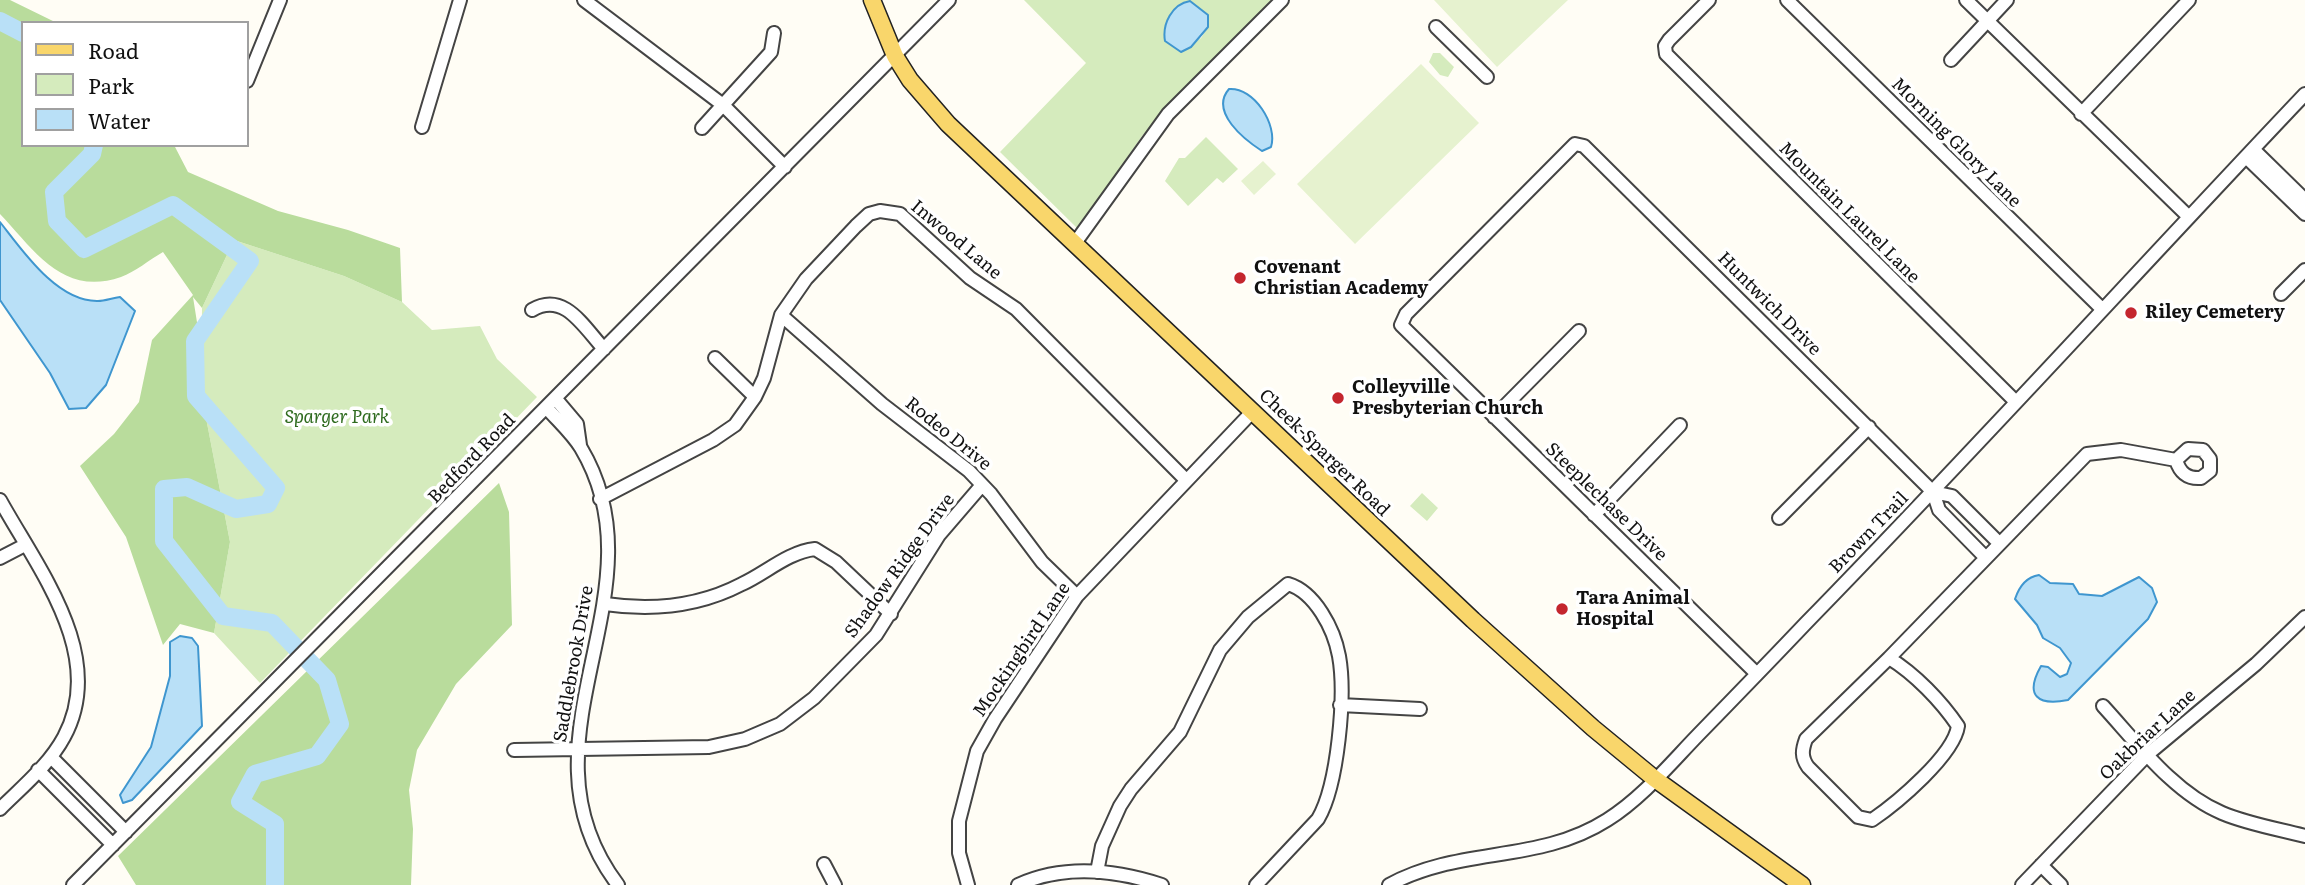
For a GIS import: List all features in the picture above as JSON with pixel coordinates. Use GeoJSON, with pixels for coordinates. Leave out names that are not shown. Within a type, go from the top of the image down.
{"type":"FeatureCollection","features":[{"type":"Feature","properties":{"kind":"main road","name":"Cheek-Sparger Road"},"geometry":{"type":"LineString","coordinates":[[872,0],[895,56],[909,80],[948,124],[1473,620],[1593,728],[1655,779],[1802,885]]}},
{"type":"Feature","properties":{"kind":"street"},"geometry":{"type":"LineString","coordinates":[[248,78],[280,0]]}},
{"type":"Feature","properties":{"kind":"street"},"geometry":{"type":"LineString","coordinates":[[422,127],[460,0]]}},
{"type":"Feature","properties":{"kind":"street","name":"Bedford Road"},"geometry":{"type":"LineString","coordinates":[[73,885],[949,0]]}},
{"type":"Feature","properties":{"kind":"street"},"geometry":{"type":"LineString","coordinates":[[1075,243],[1168,114],[1282,0]]}},
{"type":"Feature","properties":{"kind":"street","name":"Mountain Laurel Lane"},"geometry":{"type":"LineString","coordinates":[[1709,0],[1665,46],[1665,54],[2015,401]]}},
{"type":"Feature","properties":{"kind":"street","name":"Morning Glory Lane"},"geometry":{"type":"LineString","coordinates":[[1787,0],[2102,309]]}},
{"type":"Feature","properties":{"kind":"street"},"geometry":{"type":"LineString","coordinates":[[1966,0],[2189,217]]}},
{"type":"Feature","properties":{"kind":"street"},"geometry":{"type":"LineString","coordinates":[[1951,60],[2007,0]]}},
{"type":"Feature","properties":{"kind":"street"},"geometry":{"type":"LineString","coordinates":[[2081,114],[2189,0]]}},
{"type":"Feature","properties":{"kind":"street"},"geometry":{"type":"LineString","coordinates":[[589,2],[681,70],[723,105],[785,167]]}},
{"type":"Feature","properties":{"kind":"street"},"geometry":{"type":"LineString","coordinates":[[1436,27],[1487,78]]}},
{"type":"Feature","properties":{"kind":"street"},"geometry":{"type":"LineString","coordinates":[[702,128],[771,51],[774,33]]}},
{"type":"Feature","properties":{"kind":"street","name":"Brown Trail"},"geometry":{"type":"LineString","coordinates":[[1389,885],[1440,863],[1528,850],[1580,835],[1618,812],[1655,779],[1933,492],[2015,401],[2305,94]]}},
{"type":"Feature","properties":{"kind":"street","name":"Huntwich Drive"},"geometry":{"type":"LineString","coordinates":[[1401,325],[1405,314],[1556,159],[1578,144],[1933,492]]}},
{"type":"Feature","properties":{"kind":"street"},"geometry":{"type":"LineString","coordinates":[[2249,153],[2305,200]]}},
{"type":"Feature","properties":{"kind":"street"},"geometry":{"type":"LineString","coordinates":[[2249,153],[2305,214]]}},
{"type":"Feature","properties":{"kind":"street","name":"Inwood Lane"},"geometry":{"type":"LineString","coordinates":[[600,499],[725,433],[755,397],[781,315],[806,279],[869,214],[891,210],[917,228],[970,278],[1016,309],[1186,481]]}},
{"type":"Feature","properties":{"kind":"street"},"geometry":{"type":"LineString","coordinates":[[2281,294],[2305,270]]}},
{"type":"Feature","properties":{"kind":"street"},"geometry":{"type":"LineString","coordinates":[[532,310],[545,303],[558,304],[572,314],[604,349]]}},
{"type":"Feature","properties":{"kind":"street","name":"Rodeo Drive"},"geometry":{"type":"LineString","coordinates":[[781,315],[882,404],[969,471],[1042,562],[1077,596]]}},
{"type":"Feature","properties":{"kind":"street","name":"Steeplechase Drive"},"geometry":{"type":"LineString","coordinates":[[1401,325],[1757,674]]}},
{"type":"Feature","properties":{"kind":"street"},"geometry":{"type":"LineString","coordinates":[[1494,417],[1580,331]]}},
{"type":"Feature","properties":{"kind":"street"},"geometry":{"type":"LineString","coordinates":[[716,359],[755,397]]}},
{"type":"Feature","properties":{"kind":"street","name":"Saddlebrook Drive"},"geometry":{"type":"LineString","coordinates":[[551,403],[580,445],[600,499],[608,535],[605,604],[580,713],[576,750],[579,801],[596,848],[618,885]]}},
{"type":"Feature","properties":{"kind":"street","name":"Mockingbird Lane"},"geometry":{"type":"LineString","coordinates":[[968,885],[959,853],[959,821],[977,751],[1077,596],[1253,411]]}},
{"type":"Feature","properties":{"kind":"street"},"geometry":{"type":"LineString","coordinates":[[1594,515],[1681,425]]}},
{"type":"Feature","properties":{"kind":"street"},"geometry":{"type":"LineString","coordinates":[[1779,518],[1869,427]]}},
{"type":"Feature","properties":{"kind":"street"},"geometry":{"type":"LineString","coordinates":[[1889,659],[1902,666],[1958,726],[1956,738],[1936,761],[1891,807],[1872,820],[1858,817],[1808,766],[1802,758],[1807,738],[1889,659],[2087,454],[2122,450],[2176,460]]}},
{"type":"Feature","properties":{"kind":"street","name":"Shadow Ridge Drive"},"geometry":{"type":"LineString","coordinates":[[514,750],[697,748],[763,733],[814,698],[867,645],[891,614],[939,535],[982,485]]}},
{"type":"Feature","properties":{"kind":"street"},"geometry":{"type":"LineString","coordinates":[[1933,492],[1952,496],[1999,543]]}},
{"type":"Feature","properties":{"kind":"street"},"geometry":{"type":"LineString","coordinates":[[1933,492],[1939,510],[1985,557]]}},
{"type":"Feature","properties":{"kind":"street"},"geometry":{"type":"LineString","coordinates":[[0,500],[70,631],[77,658],[75,704],[68,729],[51,757],[0,809]]}},
{"type":"Feature","properties":{"kind":"street"},"geometry":{"type":"LineString","coordinates":[[0,558],[25,545]]}},
{"type":"Feature","properties":{"kind":"street"},"geometry":{"type":"LineString","coordinates":[[605,604],[638,608],[693,603],[719,595],[789,557],[815,549],[836,562],[891,614]]}},
{"type":"Feature","properties":{"kind":"street"},"geometry":{"type":"LineString","coordinates":[[1097,872],[1102,846],[1120,806],[1130,789],[1180,732],[1220,650],[1248,617],[1288,584],[1312,600],[1336,643],[1341,678],[1334,776],[1326,806],[1300,841],[1256,885]]}},
{"type":"Feature","properties":{"kind":"street","name":"Oakbriar Lane"},"geometry":{"type":"LineString","coordinates":[[2022,885],[2148,754],[2181,723],[2256,664],[2305,617]]}},
{"type":"Feature","properties":{"kind":"street"},"geometry":{"type":"LineString","coordinates":[[1340,705],[1419,709]]}},
{"type":"Feature","properties":{"kind":"street"},"geometry":{"type":"LineString","coordinates":[[2103,706],[2184,789],[2222,813],[2305,836]]}},
{"type":"Feature","properties":{"kind":"street"},"geometry":{"type":"LineString","coordinates":[[51,757],[125,832]]}},
{"type":"Feature","properties":{"kind":"street"},"geometry":{"type":"LineString","coordinates":[[38,770],[113,845]]}},
{"type":"Feature","properties":{"kind":"street"},"geometry":{"type":"LineString","coordinates":[[824,864],[835,885]]}},
{"type":"Feature","properties":{"kind":"street"},"geometry":{"type":"LineString","coordinates":[[2041,865],[2061,885]]}},
{"type":"Feature","properties":{"kind":"street"},"geometry":{"type":"LineString","coordinates":[[1018,885],[1050,874],[1097,872],[1120,873],[1162,885]]}},
{"type":"Feature","properties":{"kind":"green space"},"geometry":{"type":"Polygon","coordinates":[[[0,0],[10,0],[53,21],[21,21],[21,147],[175,147],[188,172],[278,211],[348,230],[400,248],[402,302],[344,276],[234,240],[202,308],[193,297],[202,354],[201,392],[230,542],[214,633],[180,624],[163,645],[126,537],[80,466],[114,434],[139,402],[152,340],[193,295],[163,252],[121,277],[101,282],[66,276],[38,255],[0,214],[0,0]]]}},
{"type":"Feature","properties":{"kind":"green space"},"geometry":{"type":"Polygon","coordinates":[[[1024,0],[1274,0],[1198,74],[1142,136],[1078,229],[1000,152],[1086,63],[1024,0]],[[1187,1],[1169,17],[1165,41],[1181,52],[1201,38],[1208,27],[1187,1]]]}},
{"type":"Feature","properties":{"kind":"green space"},"geometry":{"type":"Polygon","coordinates":[[[1434,0],[1568,0],[1497,67],[1434,0]]]}},
{"type":"Feature","properties":{"kind":"green space"},"geometry":{"type":"Polygon","coordinates":[[[1433,53],[1440,53],[1454,67],[1448,77],[1440,75],[1429,62],[1433,53]]]}},
{"type":"Feature","properties":{"kind":"green space"},"geometry":{"type":"Polygon","coordinates":[[[1421,64],[1479,123],[1355,244],[1297,184],[1421,64]]]}},
{"type":"Feature","properties":{"kind":"green space"},"geometry":{"type":"Polygon","coordinates":[[[1206,137],[1238,169],[1223,183],[1217,178],[1188,206],[1165,181],[1179,158],[1185,158],[1206,137]]]}},
{"type":"Feature","properties":{"kind":"green space"},"geometry":{"type":"Polygon","coordinates":[[[1263,161],[1276,174],[1254,195],[1241,181],[1263,161]]]}},
{"type":"Feature","properties":{"kind":"green space","name":"Sparger Park"},"geometry":{"type":"Polygon","coordinates":[[[234,240],[344,276],[402,302],[432,330],[480,326],[497,359],[537,397],[260,683],[214,633],[230,542],[201,392],[202,308],[234,240]]]}},
{"type":"Feature","properties":{"kind":"green space"},"geometry":{"type":"Polygon","coordinates":[[[499,483],[509,512],[512,625],[456,684],[417,750],[409,790],[413,829],[411,885],[136,885],[118,856],[499,483]]]}},
{"type":"Feature","properties":{"kind":"green space"},"geometry":{"type":"Polygon","coordinates":[[[1422,493],[1438,508],[1427,521],[1410,506],[1422,493]]]}},
{"type":"Feature","properties":{"kind":"water"},"geometry":{"type":"Polygon","coordinates":[[[1190,1],[1208,15],[1208,27],[1191,47],[1181,52],[1165,41],[1165,28],[1173,10],[1190,1]]]}},
{"type":"Feature","properties":{"kind":"water"},"geometry":{"type":"Polygon","coordinates":[[[1229,89],[1247,94],[1262,109],[1271,128],[1271,147],[1262,151],[1239,133],[1226,116],[1224,98],[1229,89]]]}},
{"type":"Feature","properties":{"kind":"water"},"geometry":{"type":"Polygon","coordinates":[[[0,222],[42,272],[68,293],[98,301],[120,297],[135,311],[106,385],[86,408],[69,409],[50,373],[0,300],[0,222]]]}},
{"type":"Feature","properties":{"kind":"water"},"geometry":{"type":"Polygon","coordinates":[[[2039,575],[2050,583],[2073,584],[2079,594],[2102,596],[2139,577],[2152,588],[2157,602],[2148,619],[2068,700],[2042,700],[2034,692],[2036,676],[2041,666],[2048,667],[2060,677],[2067,674],[2071,663],[2060,648],[2043,638],[2037,625],[2015,599],[2024,583],[2039,575]]]}},
{"type":"Feature","properties":{"kind":"water"},"geometry":{"type":"Polygon","coordinates":[[[180,636],[192,638],[198,646],[202,726],[132,800],[123,803],[120,795],[151,747],[170,676],[170,642],[180,636]]]}},
{"type":"Feature","properties":{"kind":"waterway"},"geometry":{"type":"LineString","coordinates":[[0,21],[21,32]]}},
{"type":"Feature","properties":{"kind":"waterway"},"geometry":{"type":"LineString","coordinates":[[94,147],[92,154],[54,192],[57,221],[84,249],[173,205],[250,261],[195,341],[196,396],[276,488],[268,504],[236,509],[187,487],[164,489],[164,541],[223,616],[272,623],[327,680],[340,724],[317,756],[255,774],[240,802],[275,824],[275,885]]}},
{"type":"Feature","properties":{"kind":"place","name":"Covenant Christian Academy"},"geometry":{"type":"Point","coordinates":[1240,278]}},
{"type":"Feature","properties":{"kind":"place","name":"Riley Cemetery"},"geometry":{"type":"Point","coordinates":[2131,313]}},
{"type":"Feature","properties":{"kind":"place","name":"Colleyville Presbyterian Church"},"geometry":{"type":"Point","coordinates":[1338,398]}},
{"type":"Feature","properties":{"kind":"place","name":"Tara Animal Hospital"},"geometry":{"type":"Point","coordinates":[1562,609]}}]}
